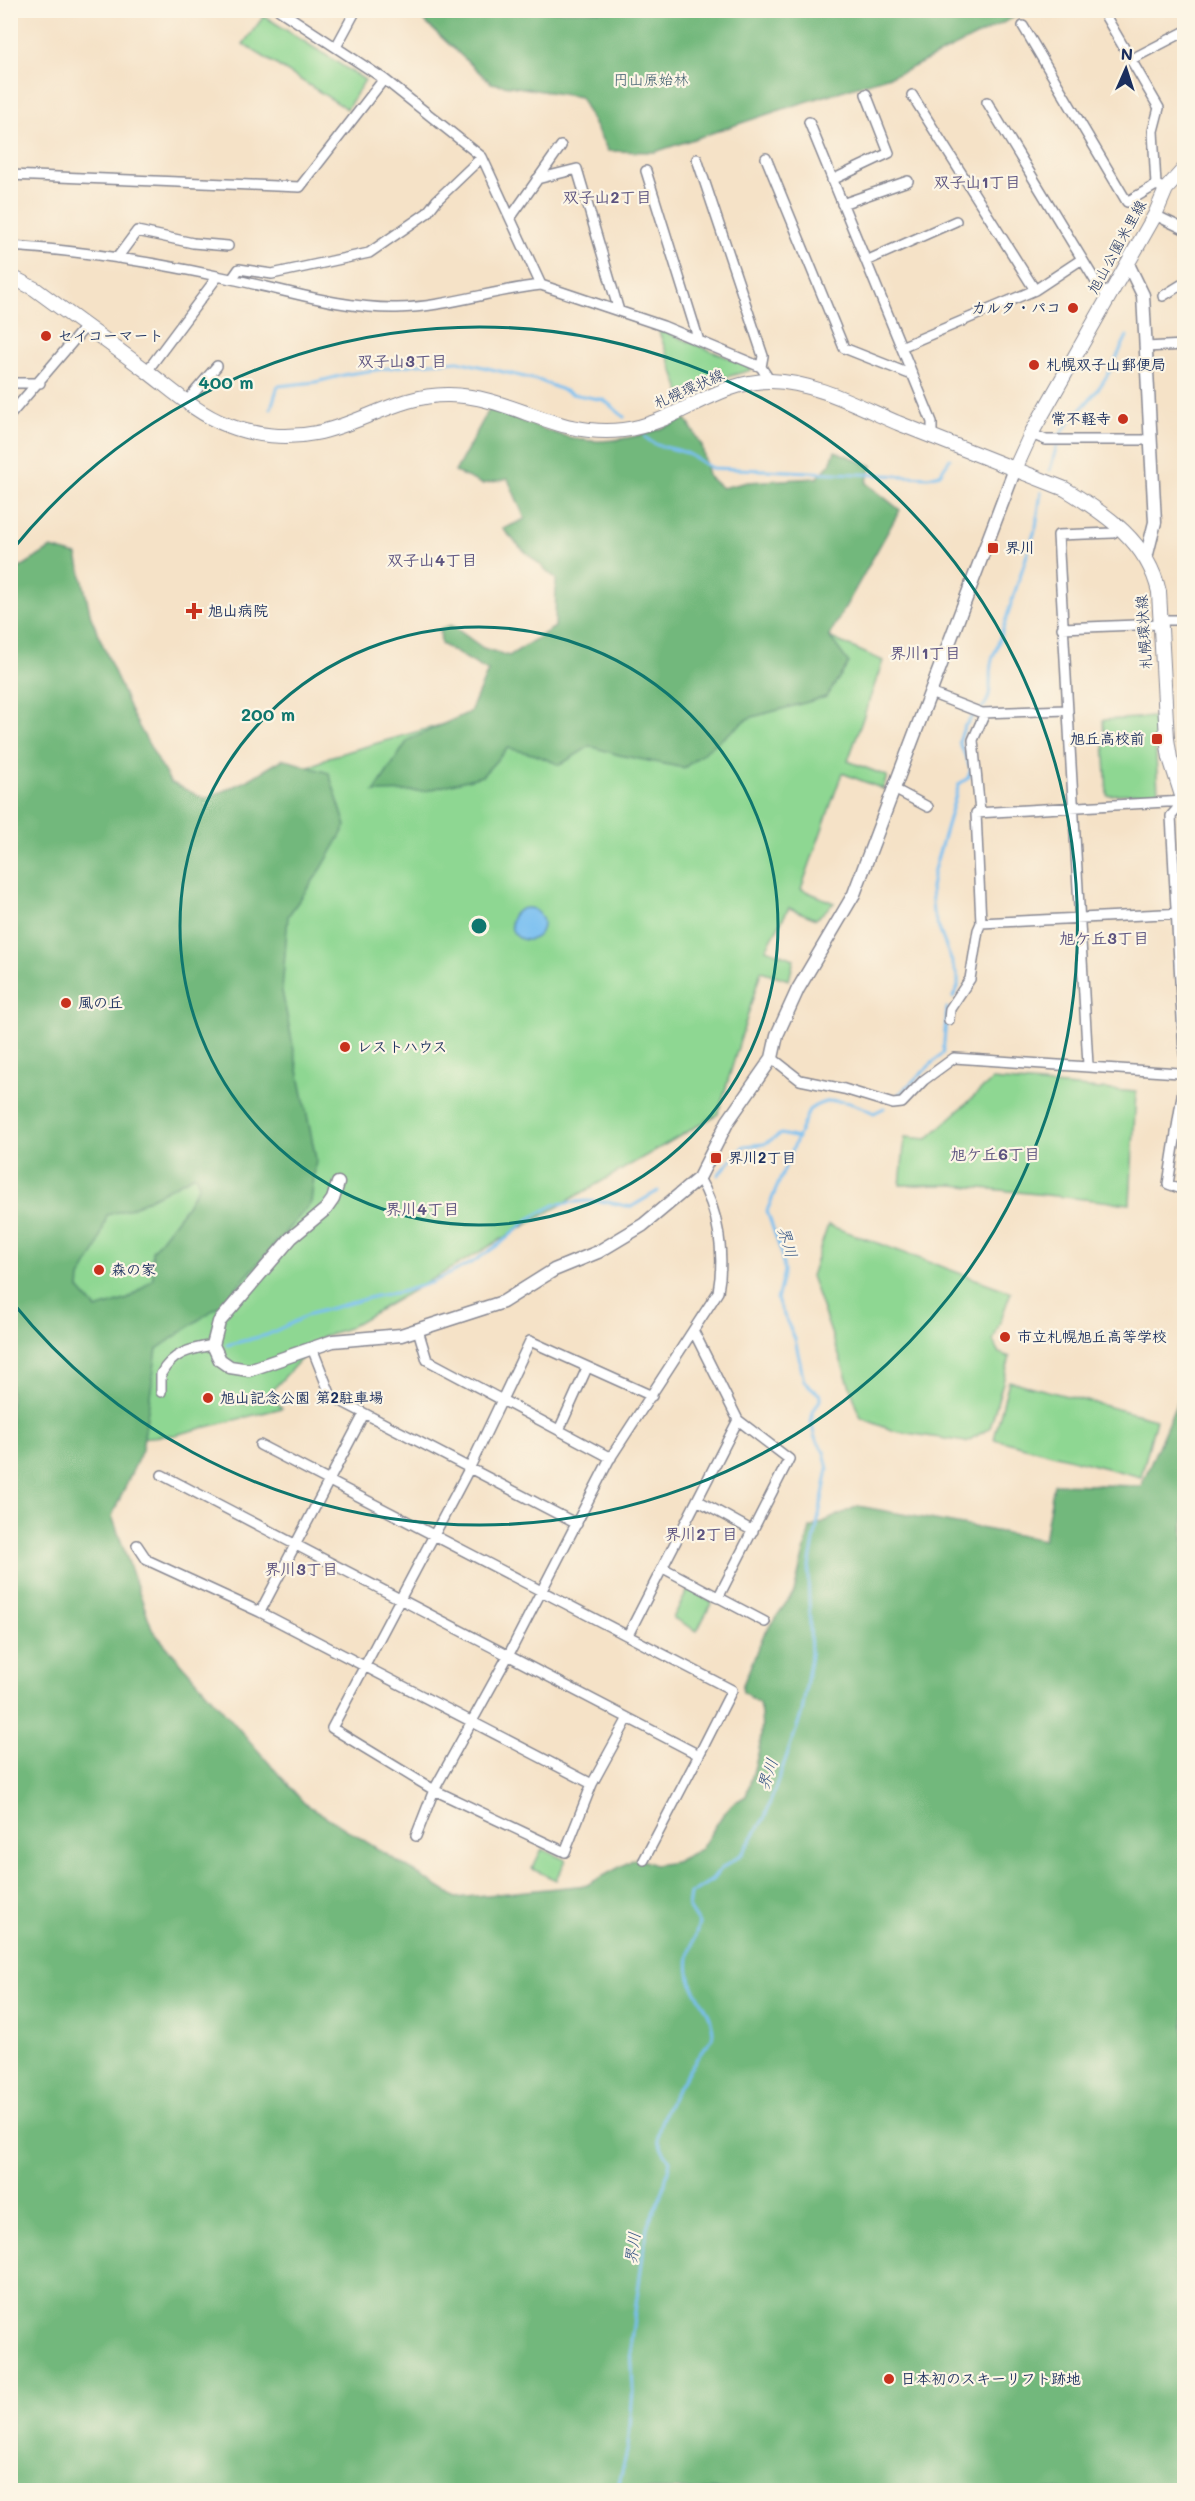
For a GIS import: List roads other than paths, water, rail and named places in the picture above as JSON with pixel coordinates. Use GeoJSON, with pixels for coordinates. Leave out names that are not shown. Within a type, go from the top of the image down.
{"type":"FeatureCollection","features":[{"type":"Feature","properties":{"kind":"main road","name":"旭山公園米里線"},"geometry":{"type":"LineString","coordinates":[[1014,470],[1031,434],[1155,215],[1161,187],[1185,169]]}},
{"type":"Feature","properties":{"kind":"main road","name":"札幌環状線"},"geometry":{"type":"LineString","coordinates":[[10,276],[35,290],[86,326],[187,401],[225,424],[246,432],[267,435],[313,434],[337,428],[400,402],[423,396],[448,395],[473,396],[556,424],[578,430],[604,432],[649,424],[733,387],[770,381],[818,390],[1065,489],[1095,507],[1121,527],[1146,558],[1155,575],[1161,622],[1170,758],[1184,801]]}},
{"type":"Feature","properties":{"kind":"street"},"geometry":{"type":"LineString","coordinates":[[279,10],[384,79],[482,157],[541,285]]}},
{"type":"Feature","properties":{"kind":"street"},"geometry":{"type":"LineString","coordinates":[[336,47],[356,10]]}},
{"type":"Feature","properties":{"kind":"street"},"geometry":{"type":"LineString","coordinates":[[1023,26],[1127,202],[1161,187],[1153,131],[1159,108],[1102,10]]}},
{"type":"Feature","properties":{"kind":"street"},"geometry":{"type":"LineString","coordinates":[[1130,60],[1185,32]]}},
{"type":"Feature","properties":{"kind":"street"},"geometry":{"type":"LineString","coordinates":[[10,176],[300,187],[384,79]]}},
{"type":"Feature","properties":{"kind":"street"},"geometry":{"type":"LineString","coordinates":[[832,180],[889,153],[866,94]]}},
{"type":"Feature","properties":{"kind":"street"},"geometry":{"type":"LineString","coordinates":[[912,95],[1035,291]]}},
{"type":"Feature","properties":{"kind":"street"},"geometry":{"type":"LineString","coordinates":[[987,102],[1082,259],[1109,297]]}},
{"type":"Feature","properties":{"kind":"street"},"geometry":{"type":"LineString","coordinates":[[808,122],[932,422],[932,436]]}},
{"type":"Feature","properties":{"kind":"street"},"geometry":{"type":"LineString","coordinates":[[511,217],[561,146]]}},
{"type":"Feature","properties":{"kind":"street"},"geometry":{"type":"LineString","coordinates":[[232,279],[239,269],[272,274],[369,254],[427,213],[482,157]]}},
{"type":"Feature","properties":{"kind":"street"},"geometry":{"type":"LineString","coordinates":[[766,158],[844,348],[912,375]]}},
{"type":"Feature","properties":{"kind":"street"},"geometry":{"type":"LineString","coordinates":[[697,159],[763,356],[761,367]]}},
{"type":"Feature","properties":{"kind":"street"},"geometry":{"type":"LineString","coordinates":[[537,179],[577,169],[620,311]]}},
{"type":"Feature","properties":{"kind":"street"},"geometry":{"type":"LineString","coordinates":[[646,171],[699,340]]}},
{"type":"Feature","properties":{"kind":"street"},"geometry":{"type":"LineString","coordinates":[[842,204],[908,181]]}},
{"type":"Feature","properties":{"kind":"street"},"geometry":{"type":"LineString","coordinates":[[1155,215],[1185,230]]}},
{"type":"Feature","properties":{"kind":"street"},"geometry":{"type":"LineString","coordinates":[[866,261],[956,221]]}},
{"type":"Feature","properties":{"kind":"street"},"geometry":{"type":"LineString","coordinates":[[117,258],[137,231],[193,243],[228,246]]}},
{"type":"Feature","properties":{"kind":"street"},"geometry":{"type":"LineString","coordinates":[[10,246],[63,249],[218,276],[339,303],[397,308],[440,303],[541,285],[699,340],[761,367],[770,381]]}},
{"type":"Feature","properties":{"kind":"street"},"geometry":{"type":"LineString","coordinates":[[901,347],[1035,291],[1082,259]]}},
{"type":"Feature","properties":{"kind":"street"},"geometry":{"type":"LineString","coordinates":[[1128,264],[1137,278],[1143,295],[1155,522],[1146,558]]}},
{"type":"Feature","properties":{"kind":"street"},"geometry":{"type":"LineString","coordinates":[[147,371],[218,276]]}},
{"type":"Feature","properties":{"kind":"street"},"geometry":{"type":"LineString","coordinates":[[1164,296],[1185,283]]}},
{"type":"Feature","properties":{"kind":"street"},"geometry":{"type":"LineString","coordinates":[[10,415],[40,383],[86,326]]}},
{"type":"Feature","properties":{"kind":"street"},"geometry":{"type":"LineString","coordinates":[[1146,347],[1185,345]]}},
{"type":"Feature","properties":{"kind":"street"},"geometry":{"type":"LineString","coordinates":[[187,401],[217,366]]}},
{"type":"Feature","properties":{"kind":"street"},"geometry":{"type":"LineString","coordinates":[[10,383],[40,383]]}},
{"type":"Feature","properties":{"kind":"street"},"geometry":{"type":"LineString","coordinates":[[1031,434],[1046,440],[1150,440]]}},
{"type":"Feature","properties":{"kind":"street"},"geometry":{"type":"LineString","coordinates":[[338,1183],[333,1199],[326,1209],[291,1238],[219,1322],[213,1345],[220,1360],[230,1367],[249,1370],[333,1341],[382,1338],[503,1302],[554,1270],[598,1252],[643,1225],[699,1178],[728,1121],[772,1058],[777,1035],[798,989],[854,894],[1014,470]]}},
{"type":"Feature","properties":{"kind":"street"},"geometry":{"type":"LineString","coordinates":[[1088,1065],[1058,535],[1113,533],[1121,527]]}},
{"type":"Feature","properties":{"kind":"street"},"geometry":{"type":"LineString","coordinates":[[1062,628],[1185,620]]}},
{"type":"Feature","properties":{"kind":"street"},"geometry":{"type":"LineString","coordinates":[[930,693],[985,713],[1067,710]]}},
{"type":"Feature","properties":{"kind":"street"},"geometry":{"type":"LineString","coordinates":[[980,812],[973,740],[985,713]]}},
{"type":"Feature","properties":{"kind":"street"},"geometry":{"type":"LineString","coordinates":[[894,789],[928,807]]}},
{"type":"Feature","properties":{"kind":"street"},"geometry":{"type":"LineString","coordinates":[[948,1020],[950,1009],[970,979],[981,923],[976,813],[1184,801]]}},
{"type":"Feature","properties":{"kind":"street"},"geometry":{"type":"LineString","coordinates":[[1184,801],[1171,816],[1181,913],[1185,1054]]}},
{"type":"Feature","properties":{"kind":"street"},"geometry":{"type":"LineString","coordinates":[[981,923],[1181,913]]}},
{"type":"Feature","properties":{"kind":"street"},"geometry":{"type":"LineString","coordinates":[[772,1058],[800,1080],[844,1089],[893,1104],[902,1103],[924,1080],[954,1058],[1179,1072],[1185,1076]]}},
{"type":"Feature","properties":{"kind":"street"},"geometry":{"type":"LineString","coordinates":[[1185,1083],[1168,1184],[1185,1190]]}},
{"type":"Feature","properties":{"kind":"street"},"geometry":{"type":"LineString","coordinates":[[416,1836],[434,1790],[508,1656],[611,1458],[718,1292],[721,1276],[717,1216],[709,1194],[699,1178]]}},
{"type":"Feature","properties":{"kind":"street"},"geometry":{"type":"LineString","coordinates":[[418,1329],[427,1360],[611,1458]]}},
{"type":"Feature","properties":{"kind":"street"},"geometry":{"type":"LineString","coordinates":[[694,1332],[738,1420],[789,1459],[718,1598]]}},
{"type":"Feature","properties":{"kind":"street"},"geometry":{"type":"LineString","coordinates":[[628,1718],[592,1785],[565,1852],[434,1790],[332,1728],[469,1469],[503,1402],[530,1341],[652,1396]]}},
{"type":"Feature","properties":{"kind":"street"},"geometry":{"type":"LineString","coordinates":[[162,1392],[161,1374],[175,1357],[182,1352],[213,1345]]}},
{"type":"Feature","properties":{"kind":"street"},"geometry":{"type":"LineString","coordinates":[[312,1348],[331,1396],[577,1524]]}},
{"type":"Feature","properties":{"kind":"street"},"geometry":{"type":"LineString","coordinates":[[560,1430],[587,1368]]}},
{"type":"Feature","properties":{"kind":"street"},"geometry":{"type":"LineString","coordinates":[[260,1612],[364,1414]]}},
{"type":"Feature","properties":{"kind":"street"},"geometry":{"type":"LineString","coordinates":[[628,1635],[738,1420]]}},
{"type":"Feature","properties":{"kind":"street"},"geometry":{"type":"LineString","coordinates":[[260,1445],[732,1690],[644,1860]]}},
{"type":"Feature","properties":{"kind":"street"},"geometry":{"type":"LineString","coordinates":[[162,1475],[699,1755]]}},
{"type":"Feature","properties":{"kind":"street"},"geometry":{"type":"LineString","coordinates":[[697,1500],[753,1531]]}},
{"type":"Feature","properties":{"kind":"street"},"geometry":{"type":"LineString","coordinates":[[137,1545],[147,1560],[260,1612],[592,1785]]}},
{"type":"Feature","properties":{"kind":"street"},"geometry":{"type":"LineString","coordinates":[[663,1568],[765,1622]]}},
{"type":"Feature","properties":{"kind":"water"},"geometry":{"type":"Polygon","coordinates":[[[527,908],[538,913],[543,924],[538,935],[527,940],[516,935],[511,924],[516,913],[527,908]]]}},
{"type":"Feature","properties":{"kind":"waterway","name":"界川"},"geometry":{"type":"LineString","coordinates":[[1059,437],[1100,386],[1127,336]]}},
{"type":"Feature","properties":{"kind":"waterway"},"geometry":{"type":"LineString","coordinates":[[271,408],[278,386],[316,382],[348,374],[417,364],[458,361],[541,381],[572,394],[604,400],[624,417]]}},
{"type":"Feature","properties":{"kind":"waterway"},"geometry":{"type":"LineString","coordinates":[[645,437],[660,446],[690,455],[712,468],[929,477],[940,474],[950,459]]}},
{"type":"Feature","properties":{"kind":"waterway","name":"界川"},"geometry":{"type":"LineString","coordinates":[[1050,470],[1057,445]]}},
{"type":"Feature","properties":{"kind":"waterway","name":"界川"},"geometry":{"type":"LineString","coordinates":[[982,708],[989,696],[993,657],[1036,527],[1041,492]]}},
{"type":"Feature","properties":{"kind":"waterway","name":"界川"},"geometry":{"type":"LineString","coordinates":[[953,997],[958,987],[958,978],[933,913],[931,888],[959,784],[968,778],[971,769],[959,742],[964,727],[973,716]]}},
{"type":"Feature","properties":{"kind":"waterway","name":"界川"},"geometry":{"type":"LineString","coordinates":[[896,1097],[943,1053],[947,1008]]}},
{"type":"Feature","properties":{"kind":"waterway","name":"界川"},"geometry":{"type":"LineString","coordinates":[[614,2490],[619,2484],[628,2447],[633,2392],[631,2340],[647,2227],[664,2188],[670,2161],[658,2140],[659,2130],[670,2102],[713,2038],[710,2018],[694,1988],[689,1973],[690,1954],[699,1924],[688,1907],[690,1894],[712,1880],[722,1868],[742,1854],[765,1817],[802,1713],[811,1654],[808,1572],[828,1469],[824,1452],[815,1438],[811,1422],[820,1395],[804,1381],[795,1339],[777,1300],[784,1271],[781,1252],[767,1211],[809,1110],[817,1105],[833,1101],[849,1103],[874,1113],[884,1108]]}},
{"type":"Feature","properties":{"kind":"waterway"},"geometry":{"type":"LineString","coordinates":[[718,1175],[744,1146],[764,1144],[781,1134],[798,1138]]}},
{"type":"Feature","properties":{"kind":"waterway"},"geometry":{"type":"LineString","coordinates":[[227,1345],[267,1335],[310,1314],[433,1282],[473,1262],[501,1243],[529,1219],[556,1204],[587,1201],[608,1202],[631,1207],[658,1191]]}},
{"type":"Feature","properties":{"kind":"place","name":"カルタ・パコ"},"geometry":{"type":"Point","coordinates":[1073,308]}},
{"type":"Feature","properties":{"kind":"place","name":"セイコーマート"},"geometry":{"type":"Point","coordinates":[46,336]}},
{"type":"Feature","properties":{"kind":"place","name":"札幌双子山郵便局"},"geometry":{"type":"Point","coordinates":[1034,365]}},
{"type":"Feature","properties":{"kind":"place","name":"常不軽寺"},"geometry":{"type":"Point","coordinates":[1123,419]}},
{"type":"Feature","properties":{"kind":"place","name":"界川"},"geometry":{"type":"Point","coordinates":[993,548]}},
{"type":"Feature","properties":{"kind":"place","name":"旭山病院"},"geometry":{"type":"Point","coordinates":[194,611]}},
{"type":"Feature","properties":{"kind":"place","name":"旭丘高校前"},"geometry":{"type":"Point","coordinates":[1157,739]}},
{"type":"Feature","properties":{"kind":"place","name":"風の丘"},"geometry":{"type":"Point","coordinates":[66,1003]}},
{"type":"Feature","properties":{"kind":"place","name":"レストハウス"},"geometry":{"type":"Point","coordinates":[345,1047]}},
{"type":"Feature","properties":{"kind":"place","name":"界川2丁目"},"geometry":{"type":"Point","coordinates":[716,1158]}},
{"type":"Feature","properties":{"kind":"place","name":"森の家"},"geometry":{"type":"Point","coordinates":[99,1270]}},
{"type":"Feature","properties":{"kind":"place","name":"市立札幌旭丘高等学校"},"geometry":{"type":"Point","coordinates":[1005,1337]}},
{"type":"Feature","properties":{"kind":"place","name":"旭山記念公園 第2駐車場"},"geometry":{"type":"Point","coordinates":[208,1398]}},
{"type":"Feature","properties":{"kind":"place","name":"日本初のスキーリフト跡地"},"geometry":{"type":"Point","coordinates":[889,2379]}},
{"type":"Feature","properties":{"kind":"district","name":"双子山1丁目"},"geometry":{"type":"Point","coordinates":[977,182]}},
{"type":"Feature","properties":{"kind":"district","name":"双子山2丁目"},"geometry":{"type":"Point","coordinates":[607,197]}},
{"type":"Feature","properties":{"kind":"district","name":"双子山3丁目"},"geometry":{"type":"Point","coordinates":[402,361]}},
{"type":"Feature","properties":{"kind":"district","name":"双子山4丁目"},"geometry":{"type":"Point","coordinates":[432,560]}},
{"type":"Feature","properties":{"kind":"district","name":"界川1丁目"},"geometry":{"type":"Point","coordinates":[925,653]}},
{"type":"Feature","properties":{"kind":"district","name":"旭ケ丘3丁目"},"geometry":{"type":"Point","coordinates":[1104,938]}},
{"type":"Feature","properties":{"kind":"district","name":"旭ケ丘6丁目"},"geometry":{"type":"Point","coordinates":[995,1154]}},
{"type":"Feature","properties":{"kind":"district","name":"界川4丁目"},"geometry":{"type":"Point","coordinates":[422,1209]}},
{"type":"Feature","properties":{"kind":"district","name":"界川2丁目"},"geometry":{"type":"Point","coordinates":[701,1534]}},
{"type":"Feature","properties":{"kind":"district","name":"界川3丁目"},"geometry":{"type":"Point","coordinates":[301,1569]}},
{"type":"Feature","properties":{"kind":"park label","name":"円山原始林"},"geometry":{"type":"Point","coordinates":[651,80]}}]}
